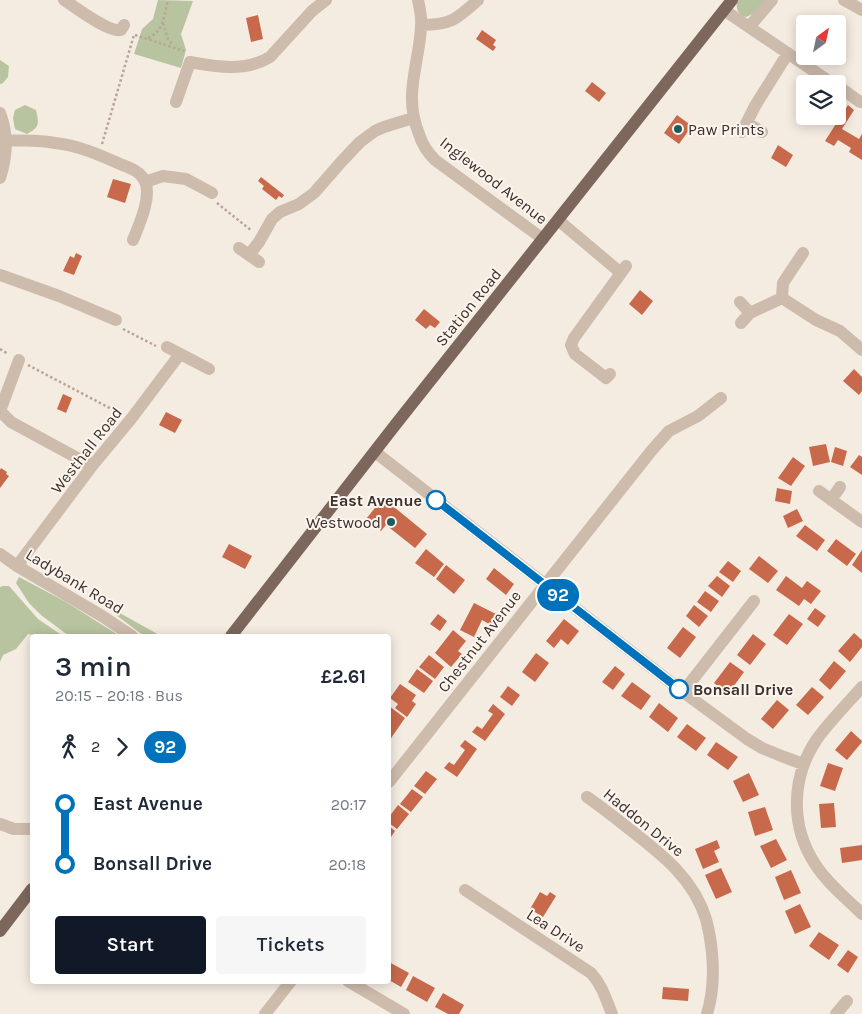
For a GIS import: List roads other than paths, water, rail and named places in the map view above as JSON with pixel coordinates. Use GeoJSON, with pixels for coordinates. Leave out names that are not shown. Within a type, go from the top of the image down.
{"type":"FeatureCollection","features":[{"type":"Feature","properties":{"kind":"main road","name":"Station Road"},"geometry":{"type":"LineString","coordinates":[[234,634],[728,5]]}},
{"type":"Feature","properties":{"kind":"main road"},"geometry":{"type":"LineString","coordinates":[[0,931],[30,892]]}},
{"type":"Feature","properties":{"kind":"street"},"geometry":{"type":"LineString","coordinates":[[64,0],[94,20],[117,31],[123,28]]}},
{"type":"Feature","properties":{"kind":"street"},"geometry":{"type":"LineString","coordinates":[[176,102],[190,62],[234,67],[263,61],[270,57],[312,11],[326,0]]}},
{"type":"Feature","properties":{"kind":"street","name":"Inglewood Avenue"},"geometry":{"type":"LineString","coordinates":[[418,0],[421,25],[412,88],[412,107],[413,118],[421,139],[430,155],[543,239]]}},
{"type":"Feature","properties":{"kind":"street"},"geometry":{"type":"LineString","coordinates":[[421,25],[436,25],[451,21],[478,0]]}},
{"type":"Feature","properties":{"kind":"street"},"geometry":{"type":"LineString","coordinates":[[749,27],[772,0]]}},
{"type":"Feature","properties":{"kind":"street"},"geometry":{"type":"LineString","coordinates":[[844,0],[862,10]]}},
{"type":"Feature","properties":{"kind":"street"},"geometry":{"type":"LineString","coordinates":[[728,5],[749,27],[821,75]]}},
{"type":"Feature","properties":{"kind":"street"},"geometry":{"type":"LineString","coordinates":[[762,132],[744,127],[788,53]]}},
{"type":"Feature","properties":{"kind":"street"},"geometry":{"type":"LineString","coordinates":[[846,92],[860,102]]}},
{"type":"Feature","properties":{"kind":"street"},"geometry":{"type":"LineString","coordinates":[[0,113],[6,140],[4,164],[0,178]]}},
{"type":"Feature","properties":{"kind":"street"},"geometry":{"type":"LineString","coordinates":[[249,255],[272,219],[280,212],[299,204],[314,193],[360,142],[384,126],[413,118]]}},
{"type":"Feature","properties":{"kind":"street"},"geometry":{"type":"LineString","coordinates":[[6,140],[58,143],[99,154],[138,172],[145,182],[147,191],[144,213],[133,240]]}},
{"type":"Feature","properties":{"kind":"street"},"geometry":{"type":"LineString","coordinates":[[145,182],[163,176],[186,180],[212,193]]}},
{"type":"Feature","properties":{"kind":"street"},"geometry":{"type":"LineString","coordinates":[[558,220],[623,269],[571,345],[575,354],[606,378],[610,374]]}},
{"type":"Feature","properties":{"kind":"street"},"geometry":{"type":"LineString","coordinates":[[782,298],[783,283],[803,253]]}},
{"type":"Feature","properties":{"kind":"street"},"geometry":{"type":"LineString","coordinates":[[0,275],[60,296],[116,320]]}},
{"type":"Feature","properties":{"kind":"street"},"geometry":{"type":"LineString","coordinates":[[741,323],[750,313],[782,298]]}},
{"type":"Feature","properties":{"kind":"street"},"geometry":{"type":"LineString","coordinates":[[782,298],[816,320],[840,331],[862,350]]}},
{"type":"Feature","properties":{"kind":"street"},"geometry":{"type":"LineString","coordinates":[[740,302],[750,313]]}},
{"type":"Feature","properties":{"kind":"street"},"geometry":{"type":"LineString","coordinates":[[167,347],[210,369]]}},
{"type":"Feature","properties":{"kind":"street","name":"Westhall Road"},"geometry":{"type":"LineString","coordinates":[[17,566],[180,354]]}},
{"type":"Feature","properties":{"kind":"street"},"geometry":{"type":"LineString","coordinates":[[19,360],[0,411],[10,422],[92,466]]}},
{"type":"Feature","properties":{"kind":"street","name":"Chestnut Avenue"},"geometry":{"type":"LineString","coordinates":[[391,779],[652,450],[669,431],[698,416],[721,398]]}},
{"type":"Feature","properties":{"kind":"street"},"geometry":{"type":"LineString","coordinates":[[375,452],[544,585],[747,739],[784,758],[804,764]]}},
{"type":"Feature","properties":{"kind":"street"},"geometry":{"type":"LineString","coordinates":[[831,500],[840,488]]}},
{"type":"Feature","properties":{"kind":"street"},"geometry":{"type":"LineString","coordinates":[[819,492],[862,522]]}},
{"type":"Feature","properties":{"kind":"street","name":"Ladybank Road"},"geometry":{"type":"LineString","coordinates":[[0,554],[129,634]]}},
{"type":"Feature","properties":{"kind":"street"},"geometry":{"type":"LineString","coordinates":[[683,692],[754,601]]}},
{"type":"Feature","properties":{"kind":"street"},"geometry":{"type":"LineString","coordinates":[[860,907],[828,880],[806,849],[799,830],[796,796],[807,756],[818,738],[862,687]]}},
{"type":"Feature","properties":{"kind":"street","name":"Haddon Drive"},"geometry":{"type":"LineString","coordinates":[[587,797],[667,860],[680,873],[698,900],[709,931],[713,962],[711,999],[707,1014]]}},
{"type":"Feature","properties":{"kind":"street"},"geometry":{"type":"LineString","coordinates":[[0,824],[14,829],[30,829]]}},
{"type":"Feature","properties":{"kind":"street","name":"Lea Drive"},"geometry":{"type":"LineString","coordinates":[[465,890],[592,973],[601,986],[612,1014]]}},
{"type":"Feature","properties":{"kind":"street"},"geometry":{"type":"LineString","coordinates":[[265,1014],[289,984]]}},
{"type":"Feature","properties":{"kind":"street"},"geometry":{"type":"LineString","coordinates":[[353,984],[402,1014]]}},
{"type":"Feature","properties":{"kind":"street"},"geometry":{"type":"LineString","coordinates":[[836,1014],[847,1001]]}},
{"type":"Feature","properties":{"kind":"place","name":"Paw Prints"},"geometry":{"type":"Point","coordinates":[678,129]}},
{"type":"Feature","properties":{"kind":"place","name":"East Avenue"},"geometry":{"type":"Point","coordinates":[436,500]}},
{"type":"Feature","properties":{"kind":"place","name":"Westwood"},"geometry":{"type":"Point","coordinates":[391,522]}},
{"type":"Feature","properties":{"kind":"place","name":"Bonsall Drive"},"geometry":{"type":"Point","coordinates":[679,689]}}]}
